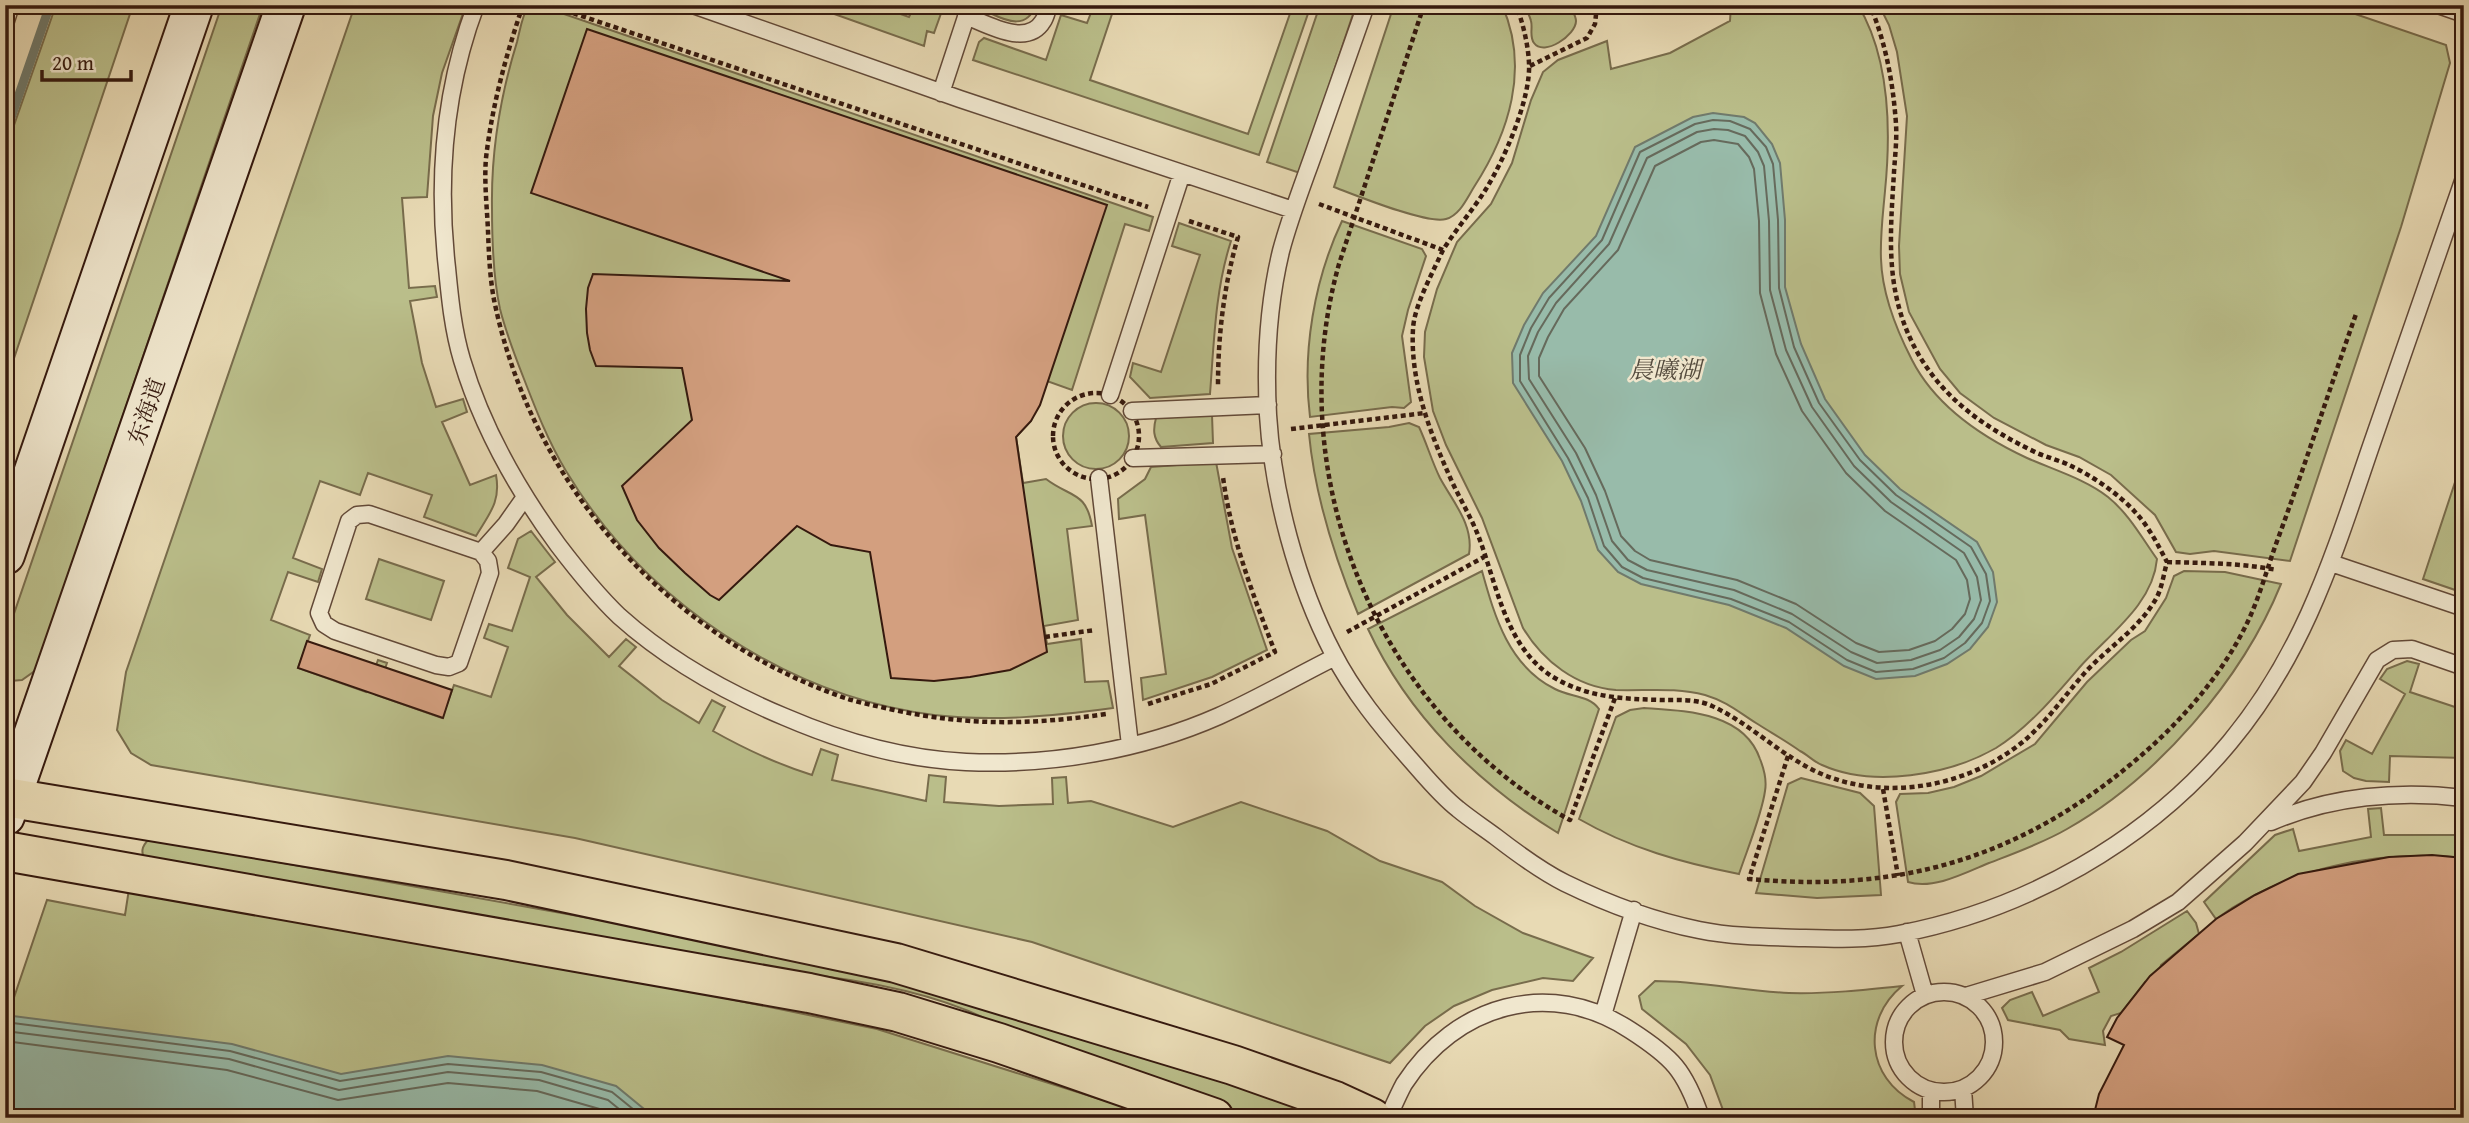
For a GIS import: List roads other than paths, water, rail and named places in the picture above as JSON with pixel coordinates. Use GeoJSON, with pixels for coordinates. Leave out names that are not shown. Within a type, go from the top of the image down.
{"type":"FeatureCollection","features":[{"type":"Feature","properties":{"kind":"main road"},"geometry":{"type":"LineString","coordinates":[[5,555],[194,5]]}},
{"type":"Feature","properties":{"kind":"main road","name":"东海道"},"geometry":{"type":"LineString","coordinates":[[7,803],[286,5]]}},
{"type":"Feature","properties":{"kind":"main road"},"geometry":{"type":"LineString","coordinates":[[7,803],[506,880],[896,962],[1233,1065],[1335,1101],[1372,1118]]}},
{"type":"Feature","properties":{"kind":"main road"},"geometry":{"type":"LineString","coordinates":[[5,852],[809,993],[886,1009],[999,1043],[1214,1118]]}},
{"type":"Feature","properties":{"kind":"lane"},"geometry":{"type":"LineString","coordinates":[[5,24],[11,5]]}},
{"type":"Feature","properties":{"kind":"lane"},"geometry":{"type":"LineString","coordinates":[[476,5],[454,79],[447,115],[442,219],[453,328],[489,430],[525,497],[588,582],[618,615],[650,642],[726,691],[799,723],[875,750],[969,762],[1031,761],[1085,754],[1179,732],[1221,715],[1331,650]]}},
{"type":"Feature","properties":{"kind":"lane"},"geometry":{"type":"LineString","coordinates":[[694,5],[941,93],[1182,173],[1296,203]]}},
{"type":"Feature","properties":{"kind":"lane"},"geometry":{"type":"LineString","coordinates":[[941,93],[968,11],[1009,32],[1022,34],[1034,31],[1043,22],[1049,5]]}},
{"type":"Feature","properties":{"kind":"lane"},"geometry":{"type":"LineString","coordinates":[[1366,5],[1282,247],[1269,317],[1266,359],[1273,454],[1287,527],[1317,620],[1331,650],[1360,696],[1392,738],[1456,807],[1526,859],[1562,881],[1634,910],[1700,930],[1834,939],[1870,938],[1935,927],[2039,889],[2107,850],[2170,802],[2228,744],[2278,674],[2316,603],[2464,178]]}},
{"type":"Feature","properties":{"kind":"lane"},"geometry":{"type":"LineString","coordinates":[[2438,5],[2464,14]]}},
{"type":"Feature","properties":{"kind":"lane"},"geometry":{"type":"LineString","coordinates":[[1110,395],[1182,173]]}},
{"type":"Feature","properties":{"kind":"lane"},"geometry":{"type":"LineString","coordinates":[[1132,411],[1268,405]]}},
{"type":"Feature","properties":{"kind":"lane"},"geometry":{"type":"LineString","coordinates":[[1133,458],[1273,454]]}},
{"type":"Feature","properties":{"kind":"lane"},"geometry":{"type":"LineString","coordinates":[[1099,478],[1130,744]]}},
{"type":"Feature","properties":{"kind":"lane"},"geometry":{"type":"LineString","coordinates":[[481,552],[525,497]]}},
{"type":"Feature","properties":{"kind":"lane"},"geometry":{"type":"LineString","coordinates":[[369,514],[481,552],[488,561],[490,573],[459,663],[449,667],[436,666],[335,631],[324,624],[319,613],[349,521],[357,515],[369,514]]}},
{"type":"Feature","properties":{"kind":"lane"},"geometry":{"type":"LineString","coordinates":[[2331,563],[2464,608]]}},
{"type":"Feature","properties":{"kind":"lane"},"geometry":{"type":"LineString","coordinates":[[1966,996],[2045,972],[2133,929],[2178,902],[2263,825],[2303,782],[2376,660],[2392,650],[2412,649],[2464,667]]}},
{"type":"Feature","properties":{"kind":"lane"},"geometry":{"type":"LineString","coordinates":[[2263,825],[2293,812],[2387,794],[2464,798]]}},
{"type":"Feature","properties":{"kind":"lane"},"geometry":{"type":"LineString","coordinates":[[1603,1015],[1634,910]]}},
{"type":"Feature","properties":{"kind":"lane"},"geometry":{"type":"LineString","coordinates":[[1907,932],[1925,995]]}},
{"type":"Feature","properties":{"kind":"lane"},"geometry":{"type":"LineString","coordinates":[[1951,992],[1966,996],[1980,1006],[1990,1020],[1994,1035],[1994,1052],[1988,1068],[1977,1080],[1963,1089],[1947,1093],[1931,1091],[1915,1084],[1903,1072],[1895,1057],[1893,1041],[1896,1024],[1905,1009],[1925,995],[1951,992]]}},
{"type":"Feature","properties":{"kind":"lane"},"geometry":{"type":"LineString","coordinates":[[1388,1118],[1403,1086],[1433,1048],[1455,1030],[1504,1006],[1532,1002],[1589,1009],[1644,1039],[1668,1058],[1687,1080],[1701,1118]]}},
{"type":"Feature","properties":{"kind":"lane"},"geometry":{"type":"LineString","coordinates":[[1963,1089],[1965,1118]]}},
{"type":"Feature","properties":{"kind":"lane"},"geometry":{"type":"LineString","coordinates":[[1931,1091],[1931,1118]]}},
{"type":"Feature","properties":{"kind":"water","name":"晨曦湖"},"geometry":{"type":"Polygon","coordinates":[[[1713,113],[1744,117],[1755,123],[1772,144],[1780,163],[1785,220],[1785,287],[1801,344],[1825,399],[1865,455],[1900,489],[1977,542],[1993,572],[1997,602],[1988,627],[1970,649],[1947,664],[1915,676],[1876,679],[1844,666],[1786,628],[1729,605],[1641,584],[1618,572],[1598,550],[1581,501],[1562,461],[1513,383],[1512,353],[1524,325],[1543,293],[1596,236],[1635,147],[1693,117],[1713,113]]]}},
{"type":"Feature","properties":{"kind":"water"},"geometry":{"type":"Polygon","coordinates":[[[5,1015],[232,1044],[341,1074],[448,1056],[542,1065],[616,1086],[655,1118],[5,1118],[5,1015]]]}},
{"type":"Feature","properties":{"kind":"waterway"},"geometry":{"type":"LineString","coordinates":[[5,135],[50,5]]}}]}
